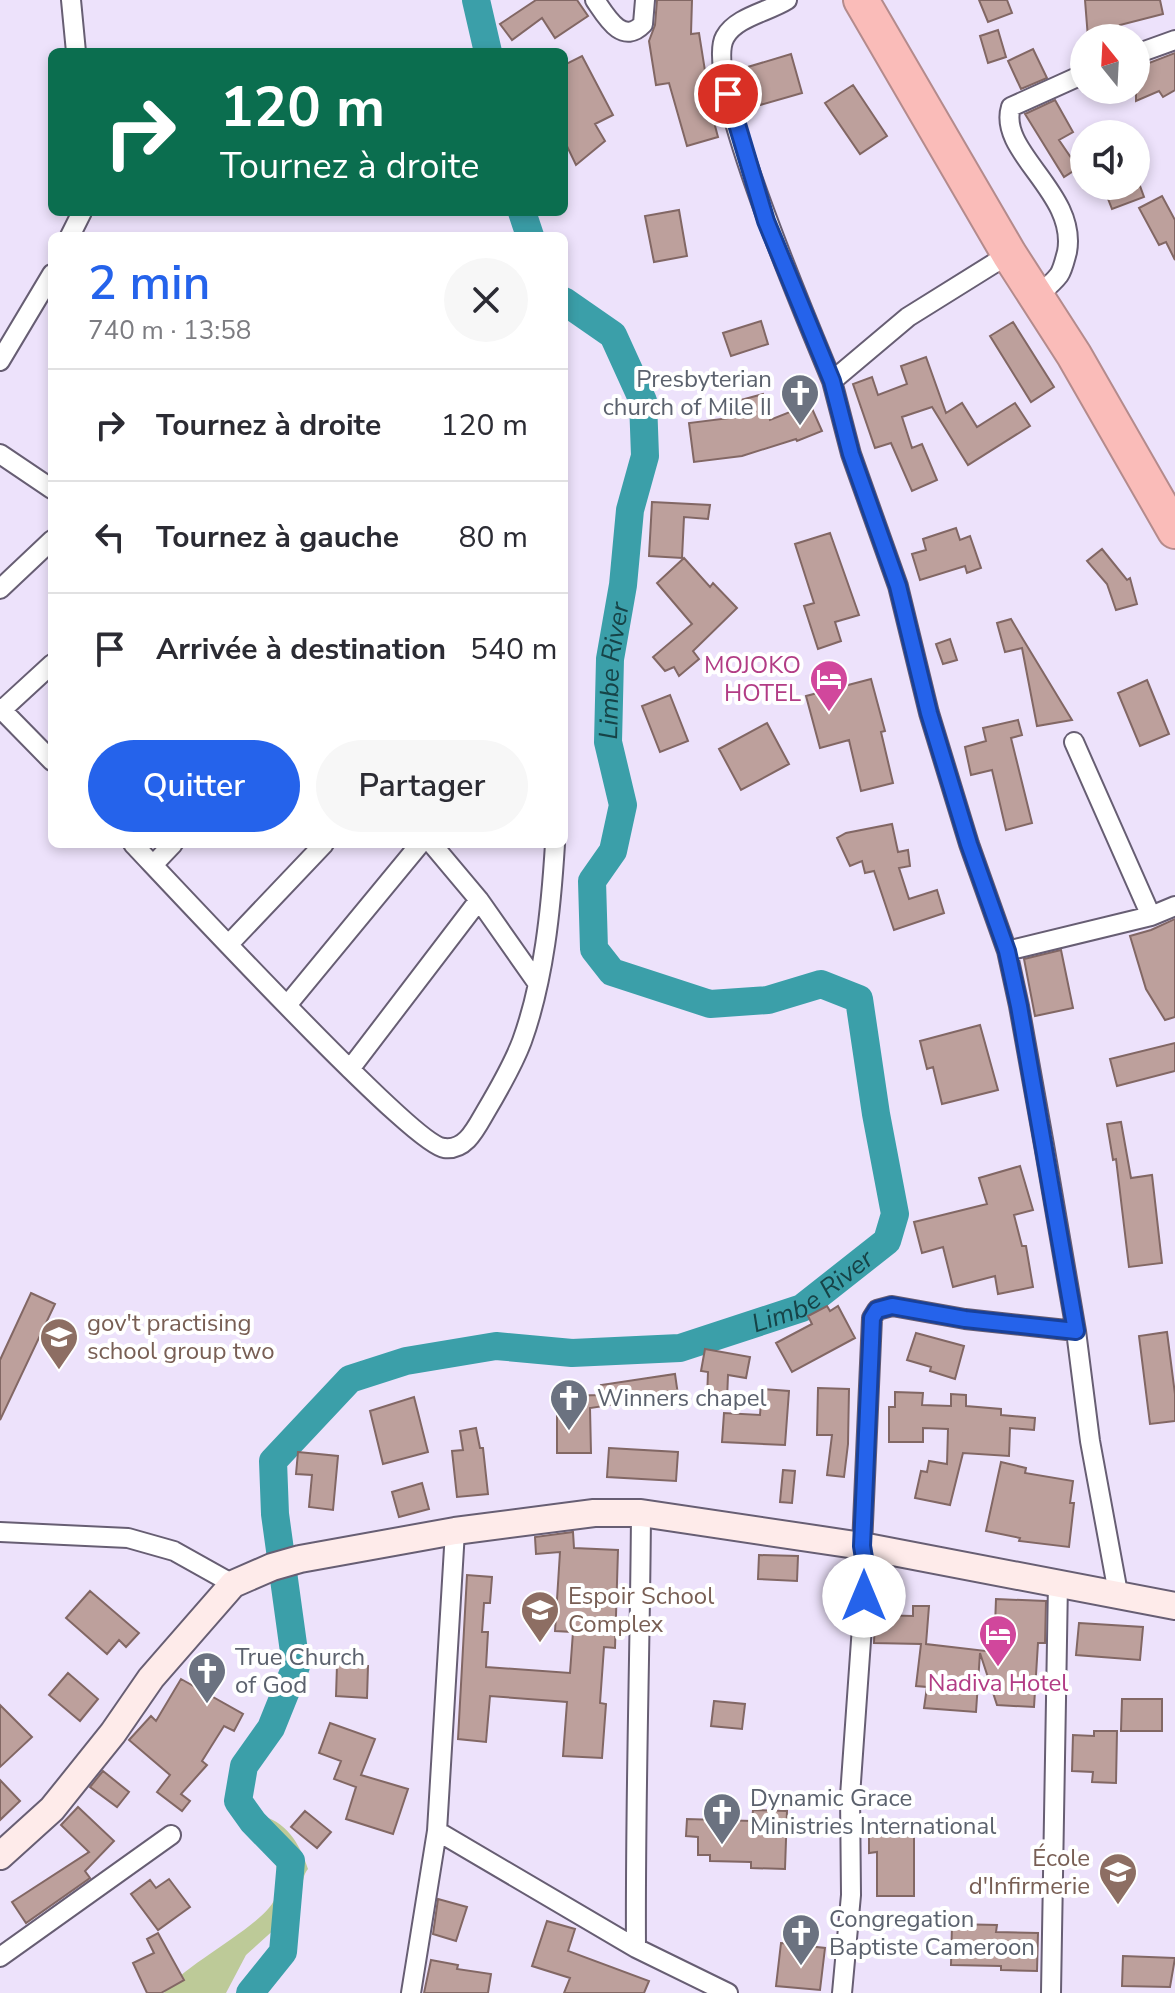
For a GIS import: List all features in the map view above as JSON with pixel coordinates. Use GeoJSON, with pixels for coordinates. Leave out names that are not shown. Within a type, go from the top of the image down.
{"type":"FeatureCollection","features":[{"type":"Feature","properties":{"kind":"highway"},"geometry":{"type":"LineString","coordinates":[[861,0],[1009,254],[1074,355],[1175,531]]}},
{"type":"Feature","properties":{"kind":"street"},"geometry":{"type":"LineString","coordinates":[[71,0],[76,48]]}},
{"type":"Feature","properties":{"kind":"street"},"geometry":{"type":"LineString","coordinates":[[595,0],[614,27],[631,32],[643,24],[645,0]]}},
{"type":"Feature","properties":{"kind":"street"},"geometry":{"type":"LineString","coordinates":[[787,0],[731,29],[722,41],[728,94],[766,221],[832,381],[851,454],[898,586],[929,713],[969,844],[1007,951],[1076,1331],[1090,1441],[1118,1593]]}},
{"type":"Feature","properties":{"kind":"street"},"geometry":{"type":"LineString","coordinates":[[1150,49],[1175,40]]}},
{"type":"Feature","properties":{"kind":"street"},"geometry":{"type":"LineString","coordinates":[[1036,297],[1060,273],[1068,241],[1060,205],[1011,135],[1009,114],[1011,107],[1070,80]]}},
{"type":"Feature","properties":{"kind":"street"},"geometry":{"type":"LineString","coordinates":[[832,381],[908,317],[1009,254]]}},
{"type":"Feature","properties":{"kind":"street"},"geometry":{"type":"LineString","coordinates":[[0,361],[48,283]]}},
{"type":"Feature","properties":{"kind":"street"},"geometry":{"type":"LineString","coordinates":[[0,454],[48,486]]}},
{"type":"Feature","properties":{"kind":"street"},"geometry":{"type":"LineString","coordinates":[[0,589],[48,544]]}},
{"type":"Feature","properties":{"kind":"street"},"geometry":{"type":"LineString","coordinates":[[48,668],[1,709],[48,757]]}},
{"type":"Feature","properties":{"kind":"street"},"geometry":{"type":"LineString","coordinates":[[1074,742],[1151,916]]}},
{"type":"Feature","properties":{"kind":"street"},"geometry":{"type":"LineString","coordinates":[[137,848],[350,1069],[434,1146],[458,1148],[478,1124],[521,1042],[538,984],[555,848]]}},
{"type":"Feature","properties":{"kind":"street"},"geometry":{"type":"LineString","coordinates":[[153,865],[169,848]]}},
{"type":"Feature","properties":{"kind":"street"},"geometry":{"type":"LineString","coordinates":[[229,944],[320,848]]}},
{"type":"Feature","properties":{"kind":"street"},"geometry":{"type":"LineString","coordinates":[[288,1004],[417,848]]}},
{"type":"Feature","properties":{"kind":"street"},"geometry":{"type":"LineString","coordinates":[[435,848],[479,900],[538,984]]}},
{"type":"Feature","properties":{"kind":"street"},"geometry":{"type":"LineString","coordinates":[[350,1069],[479,900]]}},
{"type":"Feature","properties":{"kind":"street"},"geometry":{"type":"LineString","coordinates":[[1007,951],[1151,916],[1175,906]]}},
{"type":"Feature","properties":{"kind":"street"},"geometry":{"type":"LineString","coordinates":[[842,1993],[851,1895],[850,1796],[866,1570],[862,1546],[872,1318],[877,1310],[892,1306],[965,1319],[1076,1331]]}},
{"type":"Feature","properties":{"kind":"street"},"geometry":{"type":"LineString","coordinates":[[0,1856],[52,1809],[113,1733],[151,1678],[233,1584],[300,1559],[455,1531],[594,1513],[641,1513],[862,1546],[1175,1606]]}},
{"type":"Feature","properties":{"kind":"street"},"geometry":{"type":"LineString","coordinates":[[636,1948],[635,1799],[641,1513]]}},
{"type":"Feature","properties":{"kind":"street"},"geometry":{"type":"LineString","coordinates":[[411,1993],[437,1831],[455,1531]]}},
{"type":"Feature","properties":{"kind":"street"},"geometry":{"type":"LineString","coordinates":[[0,1532],[128,1538],[174,1551],[233,1584]]}},
{"type":"Feature","properties":{"kind":"street"},"geometry":{"type":"LineString","coordinates":[[1051,1993],[1058,1582]]}},
{"type":"Feature","properties":{"kind":"street"},"geometry":{"type":"LineString","coordinates":[[437,1831],[636,1948],[728,1993]]}},
{"type":"Feature","properties":{"kind":"street"},"geometry":{"type":"LineString","coordinates":[[0,1957],[171,1835]]}},
{"type":"Feature","properties":{"kind":"green space"},"geometry":{"type":"Polygon","coordinates":[[[258,1815],[284,1828],[305,1860],[308,1869],[298,1908],[246,1955],[226,1993],[164,1993],[188,1969],[259,1918],[276,1895],[278,1880],[274,1858],[249,1826],[258,1815]]]}},
{"type":"Feature","properties":{"kind":"building"},"geometry":{"type":"Polygon","coordinates":[[[536,0],[577,0],[588,16],[555,38],[542,18],[512,40],[500,24],[536,0]]]}},
{"type":"Feature","properties":{"kind":"building"},"geometry":{"type":"Polygon","coordinates":[[[657,0],[692,0],[691,34],[699,33],[706,77],[702,77],[718,137],[687,146],[669,83],[656,85],[649,41],[655,25],[657,0]]]}},
{"type":"Feature","properties":{"kind":"building"},"geometry":{"type":"Polygon","coordinates":[[[979,0],[1007,0],[1012,13],[988,22],[979,0]]]}},
{"type":"Feature","properties":{"kind":"building"},"geometry":{"type":"Polygon","coordinates":[[[1085,0],[1160,0],[1163,14],[1124,24],[1087,24],[1085,0]]]}},
{"type":"Feature","properties":{"kind":"building"},"geometry":{"type":"Polygon","coordinates":[[[998,30],[1006,57],[988,63],[980,36],[998,30]]]}},
{"type":"Feature","properties":{"kind":"building"},"geometry":{"type":"Polygon","coordinates":[[[1033,49],[1047,78],[1021,89],[1008,61],[1033,49]]]}},
{"type":"Feature","properties":{"kind":"building"},"geometry":{"type":"Polygon","coordinates":[[[1175,53],[1175,90],[1163,97],[1159,91],[1150,95],[1150,63],[1175,53]]]}},
{"type":"Feature","properties":{"kind":"building"},"geometry":{"type":"Polygon","coordinates":[[[791,54],[802,93],[753,107],[741,69],[791,54]]]}},
{"type":"Feature","properties":{"kind":"building"},"geometry":{"type":"Polygon","coordinates":[[[582,56],[613,115],[595,124],[605,141],[576,165],[568,148],[568,63],[582,56]]]}},
{"type":"Feature","properties":{"kind":"building"},"geometry":{"type":"Polygon","coordinates":[[[853,85],[887,136],[860,154],[825,103],[853,85]]]}},
{"type":"Feature","properties":{"kind":"building"},"geometry":{"type":"Polygon","coordinates":[[[1055,100],[1070,127],[1070,134],[1059,140],[1070,156],[1070,173],[1064,177],[1025,114],[1055,100]]]}},
{"type":"Feature","properties":{"kind":"building"},"geometry":{"type":"Polygon","coordinates":[[[1162,196],[1175,220],[1175,260],[1166,242],[1159,245],[1139,208],[1162,196]]]}},
{"type":"Feature","properties":{"kind":"building"},"geometry":{"type":"Polygon","coordinates":[[[1108,200],[1136,200],[1112,209],[1108,200]]]}},
{"type":"Feature","properties":{"kind":"building"},"geometry":{"type":"Polygon","coordinates":[[[679,210],[687,256],[654,262],[645,216],[679,210]]]}},
{"type":"Feature","properties":{"kind":"building"},"geometry":{"type":"Polygon","coordinates":[[[761,321],[768,344],[731,356],[723,333],[761,321]]]}},
{"type":"Feature","properties":{"kind":"building"},"geometry":{"type":"Polygon","coordinates":[[[1013,322],[1054,387],[1031,402],[990,336],[1013,322]]]}},
{"type":"Feature","properties":{"kind":"building"},"geometry":{"type":"Polygon","coordinates":[[[926,357],[946,413],[962,403],[977,427],[1015,403],[1030,426],[968,465],[932,407],[902,417],[912,448],[922,444],[937,480],[912,491],[891,443],[875,448],[853,384],[872,377],[878,395],[907,384],[901,366],[926,357]]]}},
{"type":"Feature","properties":{"kind":"building"},"geometry":{"type":"Polygon","coordinates":[[[763,394],[770,420],[810,404],[822,431],[742,456],[694,462],[689,423],[746,416],[741,400],[763,394]]]}},
{"type":"Feature","properties":{"kind":"building"},"geometry":{"type":"Polygon","coordinates":[[[652,502],[710,505],[708,519],[684,517],[682,558],[649,556],[652,502]]]}},
{"type":"Feature","properties":{"kind":"building"},"geometry":{"type":"Polygon","coordinates":[[[956,528],[960,540],[970,536],[981,568],[967,573],[965,566],[920,580],[912,554],[926,550],[923,539],[956,528]]]}},
{"type":"Feature","properties":{"kind":"building"},"geometry":{"type":"Polygon","coordinates":[[[830,533],[859,615],[835,622],[841,641],[818,649],[804,606],[814,603],[795,544],[830,533]]]}},
{"type":"Feature","properties":{"kind":"building"},"geometry":{"type":"Polygon","coordinates":[[[1102,549],[1127,580],[1130,578],[1137,604],[1116,610],[1107,584],[1087,561],[1102,549]]]}},
{"type":"Feature","properties":{"kind":"building"},"geometry":{"type":"Polygon","coordinates":[[[684,558],[710,587],[713,583],[737,608],[693,651],[699,659],[679,676],[674,667],[665,671],[653,657],[692,624],[657,583],[684,558]]]}},
{"type":"Feature","properties":{"kind":"building"},"geometry":{"type":"Polygon","coordinates":[[[1011,619],[1072,720],[1037,726],[1022,648],[1005,652],[997,623],[1011,619]]]}},
{"type":"Feature","properties":{"kind":"building"},"geometry":{"type":"Polygon","coordinates":[[[950,639],[957,660],[943,664],[936,644],[950,639]]]}},
{"type":"Feature","properties":{"kind":"building","name":"MOJOKO HOTEL"},"geometry":{"type":"Polygon","coordinates":[[[871,679],[885,731],[881,732],[893,783],[861,791],[849,740],[820,748],[806,696],[871,679]]]}},
{"type":"Feature","properties":{"kind":"building"},"geometry":{"type":"Polygon","coordinates":[[[1147,680],[1169,734],[1140,746],[1118,693],[1147,680]]]}},
{"type":"Feature","properties":{"kind":"building"},"geometry":{"type":"Polygon","coordinates":[[[670,695],[688,741],[660,752],[642,706],[670,695]]]}},
{"type":"Feature","properties":{"kind":"building"},"geometry":{"type":"Polygon","coordinates":[[[1018,720],[1022,735],[1011,738],[1032,823],[1006,830],[992,770],[971,775],[965,747],[986,741],[983,728],[1018,720]]]}},
{"type":"Feature","properties":{"kind":"building"},"geometry":{"type":"Polygon","coordinates":[[[767,723],[789,764],[741,790],[719,749],[767,723]]]}},
{"type":"Feature","properties":{"kind":"building"},"geometry":{"type":"Polygon","coordinates":[[[892,824],[898,852],[908,850],[910,866],[899,868],[909,899],[937,890],[944,913],[894,930],[874,871],[865,873],[862,861],[850,866],[837,838],[846,833],[892,824]]]}},
{"type":"Feature","properties":{"kind":"building"},"geometry":{"type":"Polygon","coordinates":[[[1175,919],[1175,1017],[1165,1020],[1146,989],[1130,936],[1175,919]]]}},
{"type":"Feature","properties":{"kind":"building"},"geometry":{"type":"Polygon","coordinates":[[[1061,950],[1073,1008],[1035,1016],[1024,959],[1061,950]]]}},
{"type":"Feature","properties":{"kind":"building"},"geometry":{"type":"Polygon","coordinates":[[[980,1025],[998,1090],[942,1104],[933,1067],[927,1069],[920,1041],[980,1025]]]}},
{"type":"Feature","properties":{"kind":"building"},"geometry":{"type":"Polygon","coordinates":[[[1175,1043],[1175,1071],[1117,1086],[1110,1059],[1175,1043]]]}},
{"type":"Feature","properties":{"kind":"building"},"geometry":{"type":"Polygon","coordinates":[[[1121,1122],[1131,1178],[1152,1175],[1162,1263],[1129,1267],[1116,1159],[1113,1160],[1107,1124],[1121,1122]]]}},
{"type":"Feature","properties":{"kind":"building"},"geometry":{"type":"Polygon","coordinates":[[[1020,1166],[1033,1210],[1014,1215],[1022,1246],[1026,1246],[1033,1287],[998,1294],[995,1276],[953,1287],[943,1247],[922,1253],[914,1222],[987,1204],[979,1178],[1020,1166]]]}},
{"type":"Feature","properties":{"kind":"building"},"geometry":{"type":"Polygon","coordinates":[[[31,1293],[55,1304],[0,1420],[0,1360],[31,1293]]]}},
{"type":"Feature","properties":{"kind":"building"},"geometry":{"type":"Polygon","coordinates":[[[827,1306],[830,1311],[838,1306],[855,1338],[792,1372],[776,1343],[812,1324],[808,1316],[827,1306]]]}},
{"type":"Feature","properties":{"kind":"building"},"geometry":{"type":"Polygon","coordinates":[[[1167,1332],[1175,1394],[1175,1421],[1150,1424],[1139,1336],[1167,1332]]]}},
{"type":"Feature","properties":{"kind":"building"},"geometry":{"type":"Polygon","coordinates":[[[916,1333],[964,1346],[955,1379],[907,1360],[916,1333]]]}},
{"type":"Feature","properties":{"kind":"building"},"geometry":{"type":"Polygon","coordinates":[[[705,1349],[750,1357],[746,1378],[728,1375],[727,1400],[707,1399],[708,1372],[701,1371],[705,1349]]]}},
{"type":"Feature","properties":{"kind":"building"},"geometry":{"type":"Polygon","coordinates":[[[675,1374],[678,1395],[590,1408],[591,1453],[557,1453],[557,1396],[603,1395],[601,1385],[675,1374]]]}},
{"type":"Feature","properties":{"kind":"building"},"geometry":{"type":"Polygon","coordinates":[[[818,1388],[849,1389],[844,1477],[827,1475],[832,1435],[817,1435],[818,1388]]]}},
{"type":"Feature","properties":{"kind":"building"},"geometry":{"type":"Polygon","coordinates":[[[762,1389],[789,1391],[785,1445],[722,1442],[724,1413],[760,1415],[762,1389]]]}},
{"type":"Feature","properties":{"kind":"building"},"geometry":{"type":"Polygon","coordinates":[[[895,1392],[923,1393],[922,1405],[951,1406],[951,1394],[966,1395],[966,1406],[1001,1409],[1001,1415],[1035,1418],[1034,1430],[1010,1428],[1009,1456],[963,1453],[950,1505],[915,1498],[921,1471],[927,1472],[929,1461],[947,1464],[948,1429],[923,1428],[923,1442],[889,1442],[889,1407],[895,1407],[895,1392]]]}},
{"type":"Feature","properties":{"kind":"building"},"geometry":{"type":"Polygon","coordinates":[[[414,1397],[428,1452],[383,1464],[370,1411],[414,1397]]]}},
{"type":"Feature","properties":{"kind":"building"},"geometry":{"type":"Polygon","coordinates":[[[476,1428],[480,1448],[483,1448],[488,1494],[457,1497],[452,1451],[463,1450],[460,1431],[476,1428]]]}},
{"type":"Feature","properties":{"kind":"building"},"geometry":{"type":"Polygon","coordinates":[[[609,1448],[678,1452],[676,1481],[607,1477],[609,1448]]]}},
{"type":"Feature","properties":{"kind":"building"},"geometry":{"type":"Polygon","coordinates":[[[298,1452],[338,1456],[333,1510],[309,1507],[312,1475],[296,1474],[298,1452]]]}},
{"type":"Feature","properties":{"kind":"building"},"geometry":{"type":"Polygon","coordinates":[[[1001,1462],[1026,1468],[1025,1473],[1073,1481],[1069,1547],[1019,1541],[1020,1538],[986,1531],[1001,1462]]]}},
{"type":"Feature","properties":{"kind":"building"},"geometry":{"type":"Polygon","coordinates":[[[783,1470],[795,1471],[792,1503],[780,1502],[783,1470]]]}},
{"type":"Feature","properties":{"kind":"building"},"geometry":{"type":"Polygon","coordinates":[[[422,1483],[429,1509],[399,1517],[392,1492],[422,1483]]]}},
{"type":"Feature","properties":{"kind":"building"},"geometry":{"type":"Polygon","coordinates":[[[573,1532],[574,1548],[618,1550],[615,1648],[604,1647],[600,1703],[606,1704],[602,1758],[563,1756],[567,1702],[490,1696],[486,1742],[458,1739],[467,1575],[492,1577],[490,1603],[484,1603],[482,1632],[488,1632],[486,1667],[570,1673],[573,1632],[555,1631],[560,1552],[536,1554],[535,1537],[573,1532]]]}},
{"type":"Feature","properties":{"kind":"building"},"geometry":{"type":"Polygon","coordinates":[[[759,1555],[798,1556],[797,1581],[758,1579],[759,1555]]]}},
{"type":"Feature","properties":{"kind":"building"},"geometry":{"type":"Polygon","coordinates":[[[90,1591],[139,1633],[126,1647],[119,1640],[107,1654],[66,1618],[90,1591]]]}},
{"type":"Feature","properties":{"kind":"building"},"geometry":{"type":"Polygon","coordinates":[[[996,1599],[1046,1601],[1045,1643],[1038,1643],[1034,1707],[997,1705],[980,1653],[976,1712],[924,1708],[927,1687],[916,1686],[921,1644],[874,1643],[875,1615],[913,1616],[913,1606],[929,1606],[926,1644],[994,1652],[996,1599]]]}},
{"type":"Feature","properties":{"kind":"building"},"geometry":{"type":"Polygon","coordinates":[[[1079,1623],[1143,1627],[1140,1660],[1076,1655],[1079,1623]]]}},
{"type":"Feature","properties":{"kind":"building"},"geometry":{"type":"Polygon","coordinates":[[[337,1665],[368,1666],[367,1698],[336,1696],[337,1665]]]}},
{"type":"Feature","properties":{"kind":"building"},"geometry":{"type":"Polygon","coordinates":[[[68,1673],[98,1699],[80,1721],[49,1695],[68,1673]]]}},
{"type":"Feature","properties":{"kind":"building"},"geometry":{"type":"Polygon","coordinates":[[[181,1679],[243,1714],[234,1731],[224,1726],[202,1761],[207,1765],[181,1794],[190,1801],[182,1811],[157,1792],[170,1775],[129,1740],[151,1716],[156,1721],[181,1679]]]}},
{"type":"Feature","properties":{"kind":"building"},"geometry":{"type":"Polygon","coordinates":[[[1122,1699],[1162,1699],[1162,1731],[1121,1731],[1122,1699]]]}},
{"type":"Feature","properties":{"kind":"building"},"geometry":{"type":"Polygon","coordinates":[[[714,1701],[745,1704],[742,1729],[711,1726],[714,1701]]]}},
{"type":"Feature","properties":{"kind":"building"},"geometry":{"type":"Polygon","coordinates":[[[0,1705],[32,1737],[0,1767],[0,1705]]]}},
{"type":"Feature","properties":{"kind":"building"},"geometry":{"type":"Polygon","coordinates":[[[330,1723],[375,1739],[361,1775],[408,1789],[393,1834],[346,1819],[356,1787],[334,1779],[341,1761],[319,1753],[330,1723]]]}},
{"type":"Feature","properties":{"kind":"building"},"geometry":{"type":"Polygon","coordinates":[[[1094,1731],[1117,1731],[1116,1783],[1092,1782],[1093,1772],[1072,1771],[1073,1735],[1094,1736],[1094,1731]]]}},
{"type":"Feature","properties":{"kind":"building"},"geometry":{"type":"Polygon","coordinates":[[[103,1771],[129,1792],[117,1807],[90,1787],[103,1771]]]}},
{"type":"Feature","properties":{"kind":"building"},"geometry":{"type":"Polygon","coordinates":[[[0,1780],[20,1801],[0,1820],[0,1780]]]}},
{"type":"Feature","properties":{"kind":"building"},"geometry":{"type":"Polygon","coordinates":[[[78,1807],[114,1841],[85,1871],[90,1878],[26,1923],[12,1902],[89,1852],[61,1825],[78,1807]]]}},
{"type":"Feature","properties":{"kind":"building"},"geometry":{"type":"Polygon","coordinates":[[[753,1810],[787,1811],[785,1869],[751,1868],[751,1862],[710,1861],[710,1855],[698,1855],[698,1837],[686,1836],[687,1819],[752,1821],[753,1810]]]}},
{"type":"Feature","properties":{"kind":"building"},"geometry":{"type":"Polygon","coordinates":[[[305,1811],[331,1832],[317,1848],[291,1827],[305,1811]]]}},
{"type":"Feature","properties":{"kind":"building"},"geometry":{"type":"Polygon","coordinates":[[[869,1836],[914,1836],[914,1896],[877,1896],[877,1852],[869,1853],[869,1836]]]}},
{"type":"Feature","properties":{"kind":"building"},"geometry":{"type":"Polygon","coordinates":[[[169,1879],[190,1907],[158,1930],[131,1894],[150,1880],[156,1888],[169,1879]]]}},
{"type":"Feature","properties":{"kind":"building"},"geometry":{"type":"Polygon","coordinates":[[[438,1899],[467,1907],[456,1941],[433,1934],[438,1899]]]}},
{"type":"Feature","properties":{"kind":"building"},"geometry":{"type":"Polygon","coordinates":[[[547,1921],[575,1929],[568,1951],[649,1981],[644,1993],[564,1993],[570,1978],[532,1966],[547,1921]]]}},
{"type":"Feature","properties":{"kind":"building"},"geometry":{"type":"Polygon","coordinates":[[[952,1924],[997,1925],[996,1932],[1038,1933],[1037,1971],[1001,1970],[1001,1966],[951,1965],[952,1924]]]}},
{"type":"Feature","properties":{"kind":"building"},"geometry":{"type":"Polygon","coordinates":[[[158,1933],[184,1980],[161,1993],[147,1993],[133,1963],[154,1953],[147,1939],[158,1933]]]}},
{"type":"Feature","properties":{"kind":"building","name":"Congregation Baptiste Cameroon"},"geometry":{"type":"Polygon","coordinates":[[[781,1943],[825,1948],[820,1990],[776,1986],[781,1943]]]}},
{"type":"Feature","properties":{"kind":"building"},"geometry":{"type":"Polygon","coordinates":[[[1123,1956],[1175,1958],[1170,1987],[1122,1986],[1123,1956]]]}},
{"type":"Feature","properties":{"kind":"building"},"geometry":{"type":"Polygon","coordinates":[[[431,1960],[458,1965],[457,1969],[491,1974],[488,1993],[424,1993],[431,1960]]]}},
{"type":"Feature","properties":{"kind":"waterway","name":"Limbe River"},"geometry":{"type":"LineString","coordinates":[[476,0],[487,48]]}},
{"type":"Feature","properties":{"kind":"waterway","name":"Limbe River"},"geometry":{"type":"LineString","coordinates":[[523,216],[529,232]]}},
{"type":"Feature","properties":{"kind":"waterway","name":"Limbe River"},"geometry":{"type":"LineString","coordinates":[[250,1993],[283,1952],[291,1861],[253,1822],[238,1801],[244,1766],[271,1728],[296,1666],[275,1514],[273,1461],[350,1379],[406,1361],[496,1346],[572,1353],[680,1348],[802,1308],[887,1241],[895,1214],[859,999],[821,984],[768,1000],[710,1004],[612,972],[594,949],[592,881],[613,851],[623,805],[608,742],[610,659],[623,585],[630,510],[645,456],[643,401],[613,335],[568,304]]}},
{"type":"Feature","properties":{"kind":"place","name":"Presbyterian church of Mile II"},"geometry":{"type":"Point","coordinates":[800,427]}},
{"type":"Feature","properties":{"kind":"place","name":"MOJOKO HOTEL"},"geometry":{"type":"Point","coordinates":[829,713]}},
{"type":"Feature","properties":{"kind":"place","name":"gov't practising school group two"},"geometry":{"type":"Point","coordinates":[59,1371]}},
{"type":"Feature","properties":{"kind":"place","name":"Winners chapel"},"geometry":{"type":"Point","coordinates":[569,1432]}},
{"type":"Feature","properties":{"kind":"place","name":"Espoir School Complex"},"geometry":{"type":"Point","coordinates":[540,1644]}},
{"type":"Feature","properties":{"kind":"place","name":"Nadiva Hotel"},"geometry":{"type":"Point","coordinates":[998,1668]}},
{"type":"Feature","properties":{"kind":"place","name":"True Church of God"},"geometry":{"type":"Point","coordinates":[207,1705]}},
{"type":"Feature","properties":{"kind":"place","name":"Dynamic Grace Ministries International"},"geometry":{"type":"Point","coordinates":[722,1846]}},
{"type":"Feature","properties":{"kind":"place","name":"École d'Infirmerie"},"geometry":{"type":"Point","coordinates":[1118,1906]}},
{"type":"Feature","properties":{"kind":"place","name":"Congregation Baptiste Cameroon"},"geometry":{"type":"Point","coordinates":[801,1967]}},
{"type":"Feature","properties":{"kind":"route"},"geometry":{"type":"LineString","coordinates":[[728,94],[766,221],[832,381],[851,454],[898,586],[929,713],[969,844],[1007,951],[1076,1331],[965,1319],[892,1306],[877,1310],[872,1318],[862,1546],[866,1570],[864,1596]]}}]}
